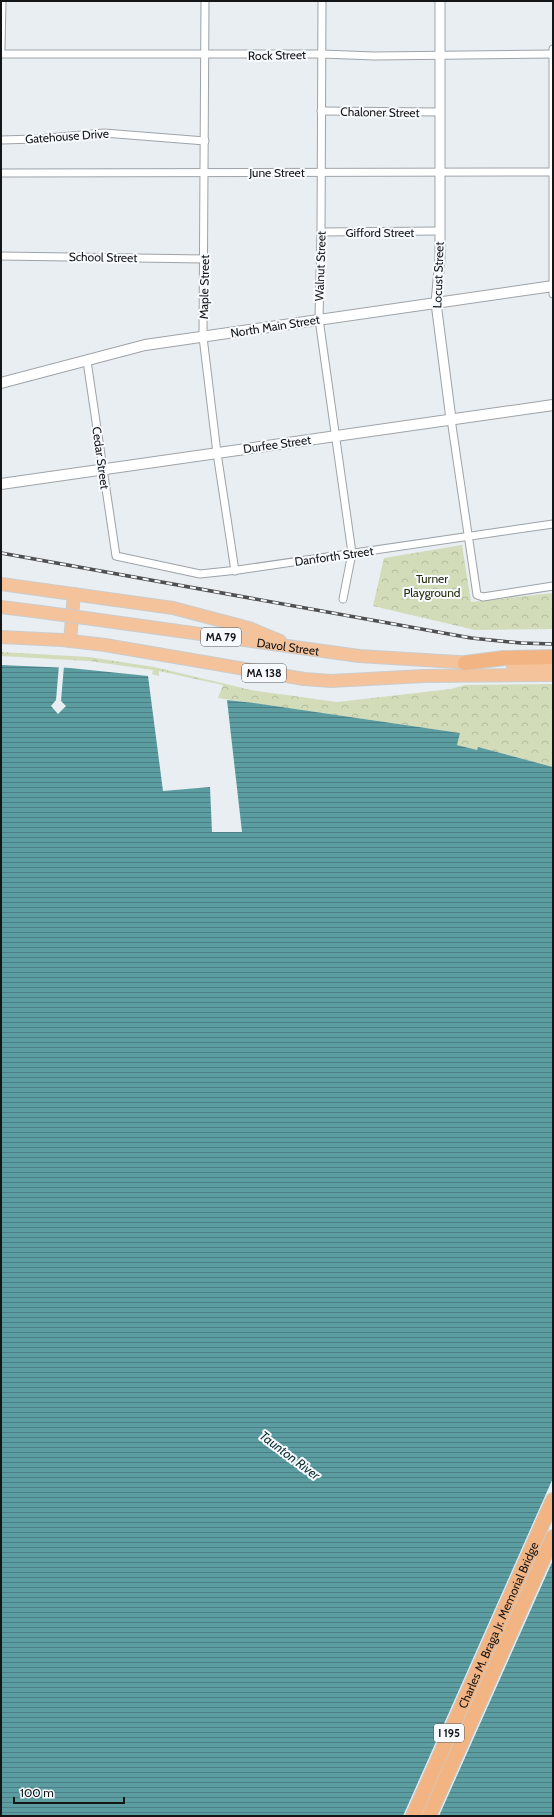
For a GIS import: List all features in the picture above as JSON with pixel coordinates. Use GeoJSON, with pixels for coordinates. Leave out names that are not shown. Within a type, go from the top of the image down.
{"type":"FeatureCollection","features":[{"type":"Feature","properties":{"kind":"highway"},"geometry":{"type":"LineString","coordinates":[[1,584],[173,608],[250,628],[294,647]]}},
{"type":"Feature","properties":{"kind":"highway"},"geometry":{"type":"LineString","coordinates":[[70,641],[74,594]]}},
{"type":"Feature","properties":{"kind":"highway","name":"Davol Street"},"geometry":{"type":"LineString","coordinates":[[1,607],[359,656],[465,663],[553,665]]}},
{"type":"Feature","properties":{"kind":"highway","name":"MA 138"},"geometry":{"type":"LineString","coordinates":[[1,637],[70,641],[145,651],[304,679],[330,681],[424,676],[553,675]]}},
{"type":"Feature","properties":{"kind":"highway"},"geometry":{"type":"LineString","coordinates":[[465,663],[504,658],[553,657]]}},
{"type":"Feature","properties":{"kind":"highway","name":"Charles M. Braga Jr. Memorial Bridge"},"geometry":{"type":"LineString","coordinates":[[413,1816],[553,1500]]}},
{"type":"Feature","properties":{"kind":"highway","name":"Charles M. Braga Jr. Memorial Bridge"},"geometry":{"type":"LineString","coordinates":[[429,1816],[553,1537]]}},
{"type":"Feature","properties":{"kind":"main road","name":"North Main Street"},"geometry":{"type":"LineString","coordinates":[[1,383],[145,345],[319,319],[553,289]]}},
{"type":"Feature","properties":{"kind":"main road","name":"Durfee Street"},"geometry":{"type":"LineString","coordinates":[[1,484],[553,405]]}},
{"type":"Feature","properties":{"kind":"street"},"geometry":{"type":"LineString","coordinates":[[1,49],[2,1]]}},
{"type":"Feature","properties":{"kind":"street","name":"Maple Street"},"geometry":{"type":"LineString","coordinates":[[205,1],[203,337],[217,453],[235,571]]}},
{"type":"Feature","properties":{"kind":"street","name":"Walnut Street"},"geometry":{"type":"LineString","coordinates":[[322,1],[322,232],[319,319],[334,436],[352,553],[343,599]]}},
{"type":"Feature","properties":{"kind":"street","name":"Locust Street"},"geometry":{"type":"LineString","coordinates":[[440,1],[440,259],[436,303],[450,419],[477,595],[483,597],[553,586]]}},
{"type":"Feature","properties":{"kind":"street"},"geometry":{"type":"LineString","coordinates":[[553,49],[553,289]]}},
{"type":"Feature","properties":{"kind":"street","name":"Rock Street"},"geometry":{"type":"LineString","coordinates":[[1,54],[553,54]]}},
{"type":"Feature","properties":{"kind":"street","name":"Chaloner Street"},"geometry":{"type":"LineString","coordinates":[[321,111],[440,112]]}},
{"type":"Feature","properties":{"kind":"street","name":"Gatehouse Drive"},"geometry":{"type":"LineString","coordinates":[[1,140],[37,139],[104,133],[205,141]]}},
{"type":"Feature","properties":{"kind":"street","name":"June Street"},"geometry":{"type":"LineString","coordinates":[[1,172],[552,172]]}},
{"type":"Feature","properties":{"kind":"street","name":"Gifford Street"},"geometry":{"type":"LineString","coordinates":[[322,232],[440,232]]}},
{"type":"Feature","properties":{"kind":"street","name":"School Street"},"geometry":{"type":"LineString","coordinates":[[1,256],[204,260]]}},
{"type":"Feature","properties":{"kind":"street","name":"Cedar Street"},"geometry":{"type":"LineString","coordinates":[[87,361],[116,556]]}},
{"type":"Feature","properties":{"kind":"street","name":"Danforth Street"},"geometry":{"type":"LineString","coordinates":[[116,556],[200,574],[235,571],[553,524]]}},
{"type":"Feature","properties":{"kind":"green space","name":"Turner Playground"},"geometry":{"type":"Polygon","coordinates":[[[462,545],[471,602],[553,593],[553,629],[475,630],[373,606],[384,558],[462,545]]]}},
{"type":"Feature","properties":{"kind":"green space"},"geometry":{"type":"Polygon","coordinates":[[[1,652],[89,657],[154,667],[251,690],[337,702],[451,689],[465,685],[553,684],[553,767],[478,747],[477,750],[457,745],[460,733],[218,698],[223,685],[159,671],[159,676],[152,674],[153,670],[89,661],[1,656],[1,652]]]}},
{"type":"Feature","properties":{"kind":"water","name":"Taunton River"},"geometry":{"type":"Polygon","coordinates":[[[1,665],[70,668],[148,676],[163,791],[210,787],[212,832],[242,832],[227,700],[460,733],[457,745],[477,750],[478,747],[553,767],[553,1816],[1,1816],[1,665]]]}},
{"type":"Feature","properties":{"kind":"pier"},"geometry":{"type":"Polygon","coordinates":[[[59,665],[64,666],[61,701],[66,706],[58,714],[51,706],[56,700],[59,665]]]}},
{"type":"Feature","properties":{"kind":"pier"},"geometry":{"type":"Polygon","coordinates":[[[553,1478],[553,1560],[439,1816],[403,1816],[553,1478]]]}},
{"type":"Feature","properties":{"kind":"railway"},"geometry":{"type":"LineString","coordinates":[[1,553],[471,638],[521,643],[553,644]]}}]}
